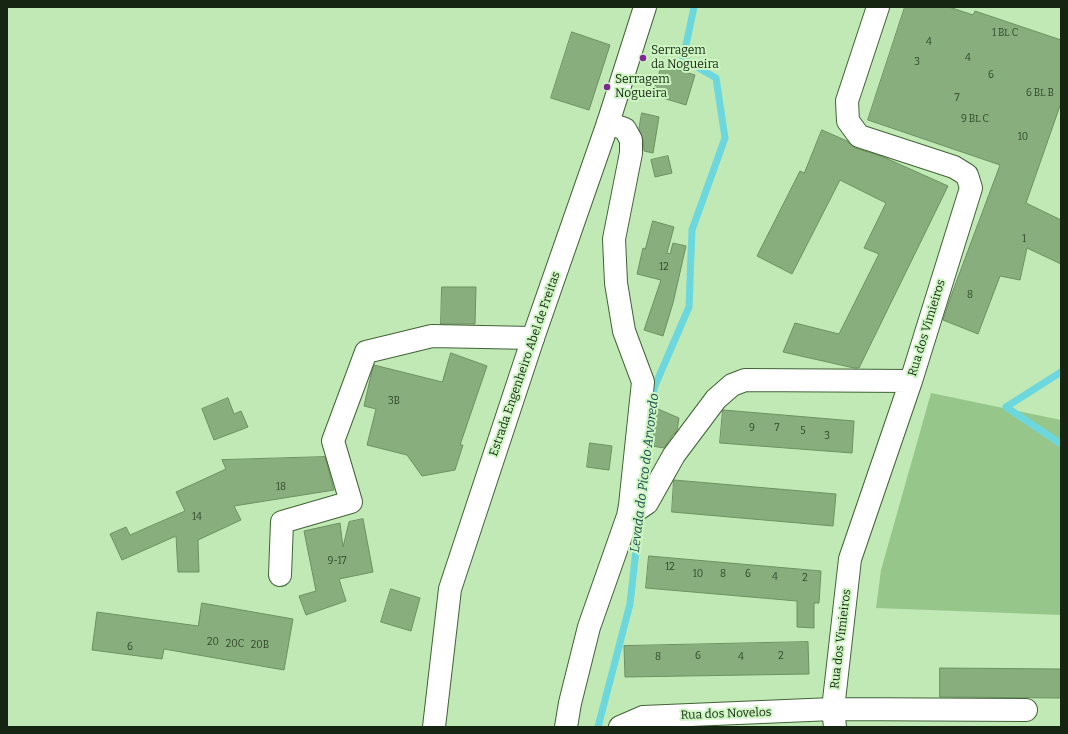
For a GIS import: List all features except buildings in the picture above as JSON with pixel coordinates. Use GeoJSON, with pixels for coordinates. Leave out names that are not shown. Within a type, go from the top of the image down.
{"type":"FeatureCollection","features":[{"type":"Feature","properties":{"kind":"street","name":"Estrada Engenheiro Abel de Freitas"},"geometry":{"type":"LineString","coordinates":[[434,727],[450,589],[532,338],[608,123],[645,7]]}},
{"type":"Feature","properties":{"kind":"street","name":"Rua dos Vimieiros"},"geometry":{"type":"LineString","coordinates":[[834,718],[850,559],[911,381],[970,188],[967,175],[954,167],[859,136],[848,121],[847,101],[878,7]]}},
{"type":"Feature","properties":{"kind":"street"},"geometry":{"type":"LineString","coordinates":[[566,727],[589,627],[628,516],[643,382],[624,331],[616,282],[614,239],[631,153],[630,140],[625,129],[608,123]]}},
{"type":"Feature","properties":{"kind":"street"},"geometry":{"type":"LineString","coordinates":[[280,575],[282,522],[351,502],[333,441],[366,352],[432,336],[532,338]]}},
{"type":"Feature","properties":{"kind":"street"},"geometry":{"type":"LineString","coordinates":[[628,516],[647,503],[674,455],[716,399],[732,385],[744,380],[911,381]]}},
{"type":"Feature","properties":{"kind":"street","name":"Rua dos Novelos"},"geometry":{"type":"LineString","coordinates":[[620,727],[643,717],[834,718],[1026,710]]}},
{"type":"Feature","properties":{"kind":"green space"},"geometry":{"type":"Polygon","coordinates":[[[931,393],[1061,420],[1061,615],[876,608],[881,570],[931,393]]]}},
{"type":"Feature","properties":{"kind":"waterway","name":"Levada do Pico do Arvoredo"},"geometry":{"type":"LineString","coordinates":[[642,492],[654,388],[689,307],[692,230],[725,138],[716,78],[683,59],[694,7]]}},
{"type":"Feature","properties":{"kind":"waterway"},"geometry":{"type":"LineString","coordinates":[[1061,372],[1006,407],[1061,444]]}},
{"type":"Feature","properties":{"kind":"waterway","name":"Levada do Pico do Arvoredo"},"geometry":{"type":"LineString","coordinates":[[598,727],[630,604],[640,514]]}},
{"type":"Feature","properties":{"kind":"place","name":"Serragem da Nogueira"},"geometry":{"type":"Point","coordinates":[643,58]}},
{"type":"Feature","properties":{"kind":"place","name":"Serragem Nogueira"},"geometry":{"type":"Point","coordinates":[607,87]}}]}
